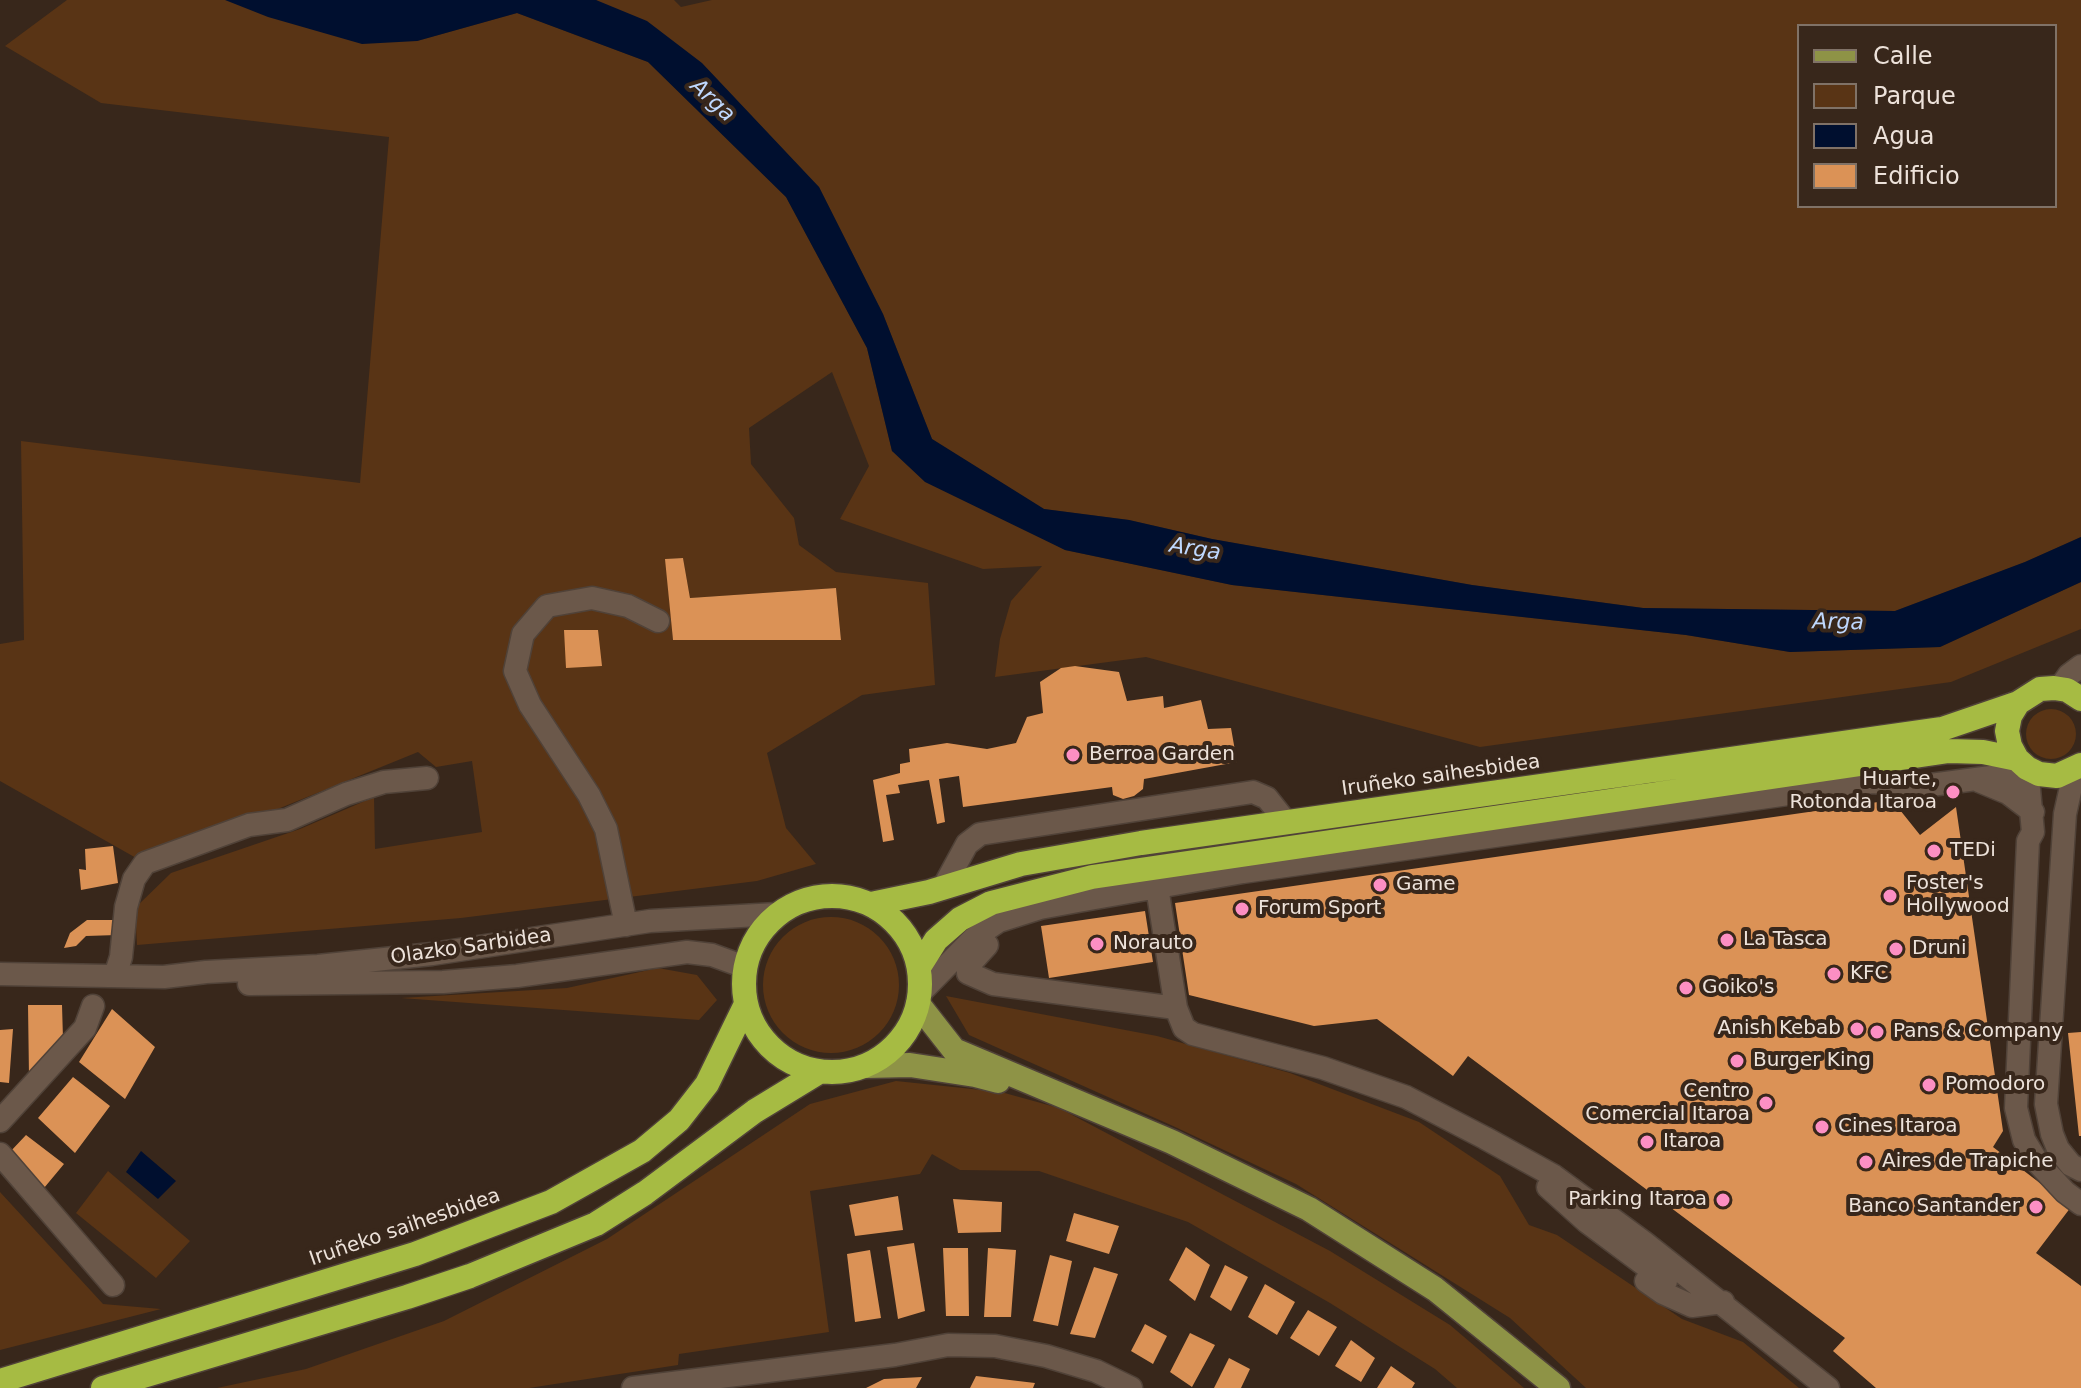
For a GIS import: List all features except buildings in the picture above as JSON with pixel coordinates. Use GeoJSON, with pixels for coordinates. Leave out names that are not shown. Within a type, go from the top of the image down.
{"type":"FeatureCollection","features":[{"type":"Feature","properties":{"kind":"highway","name":"Iruñeko saihesbidea"},"geometry":{"type":"LineString","coordinates":[[871,904],[943,888],[1021,864],[1141,843],[1942,729],[2018,703],[2040,689],[2075,695]]}},
{"type":"Feature","properties":{"kind":"highway"},"geometry":{"type":"LineString","coordinates":[[2018,703],[2010,716],[2007,731],[2010,746],[2028,770]]}},
{"type":"Feature","properties":{"kind":"highway"},"geometry":{"type":"LineString","coordinates":[[919,967],[936,940],[960,919],[991,903],[1092,877],[1949,751],[1983,752],[2028,770],[2057,776],[2078,767]]}},
{"type":"Feature","properties":{"kind":"highway"},"geometry":{"type":"LineString","coordinates":[[839,896],[871,904],[893,920],[910,942],[919,967],[919,998],[915,1016],[887,1054],[866,1066],[843,1072],[819,1072],[786,1060],[761,1036],[746,1004],[745,967],[757,938],[777,914],[806,899],[839,896]]}},
{"type":"Feature","properties":{"kind":"highway","name":"Iruñeko saihesbidea"},"geometry":{"type":"LineString","coordinates":[[0,1381],[415,1254],[551,1202],[642,1151],[679,1120],[707,1084],[746,1004]]}},
{"type":"Feature","properties":{"kind":"highway"},"geometry":{"type":"LineString","coordinates":[[103,1388],[407,1297],[470,1276],[596,1224],[645,1193],[755,1111],[819,1072]]}},
{"type":"Feature","properties":{"kind":"highway"},"geometry":{"type":"LineString","coordinates":[[152,1388],[322,1336],[407,1297]]}},
{"type":"Feature","properties":{"kind":"main road"},"geometry":{"type":"LineString","coordinates":[[919,998],[954,1050],[1172,1142],[1309,1209],[1423,1281],[1558,1388]]}},
{"type":"Feature","properties":{"kind":"main road"},"geometry":{"type":"LineString","coordinates":[[866,1066],[910,1065],[975,1075],[1010,1085],[1039,1086]]}},
{"type":"Feature","properties":{"kind":"street"},"geometry":{"type":"LineString","coordinates":[[626,925],[606,829],[589,795],[530,705],[515,671],[523,634],[547,606],[592,598],[628,606],[658,621]]}},
{"type":"Feature","properties":{"kind":"street"},"geometry":{"type":"LineString","coordinates":[[2075,695],[2069,675],[2081,666]]}},
{"type":"Feature","properties":{"kind":"street"},"geometry":{"type":"LineString","coordinates":[[2040,1028],[2078,767]]}},
{"type":"Feature","properties":{"kind":"street"},"geometry":{"type":"LineString","coordinates":[[919,998],[974,938],[999,921],[1040,908],[1157,887],[1388,861],[1687,818],[1872,782],[1923,786],[2028,770],[2037,841],[2040,1028],[2046,1104],[2058,1149],[2071,1165],[2081,1170]]}},
{"type":"Feature","properties":{"kind":"street"},"geometry":{"type":"LineString","coordinates":[[115,976],[121,957],[126,907],[134,879],[145,863],[249,825],[287,820],[346,794],[384,782],[427,778]]}},
{"type":"Feature","properties":{"kind":"street"},"geometry":{"type":"LineString","coordinates":[[1970,779],[1991,784],[2033,822]]}},
{"type":"Feature","properties":{"kind":"street"},"geometry":{"type":"LineString","coordinates":[[943,888],[967,844],[980,834],[1253,792],[1267,798],[1286,822]]}},
{"type":"Feature","properties":{"kind":"street"},"geometry":{"type":"LineString","coordinates":[[2033,822],[2028,841],[2016,1108],[2024,1140],[2038,1163],[2081,1204]]}},
{"type":"Feature","properties":{"kind":"street"},"geometry":{"type":"LineString","coordinates":[[1157,887],[1176,1008],[1184,1028],[1193,1034],[1323,1068],[1406,1097],[1535,1166],[1623,1226],[1828,1388]]}},
{"type":"Feature","properties":{"kind":"street"},"geometry":{"type":"LineString","coordinates":[[1078,901],[997,937],[968,966],[968,973],[993,984],[1176,1008]]}},
{"type":"Feature","properties":{"kind":"street","name":"Olazko Sarbidea"},"geometry":{"type":"LineString","coordinates":[[164,977],[318,966],[432,954],[626,925],[777,914]]}},
{"type":"Feature","properties":{"kind":"street","name":"Olazko Sarbidea"},"geometry":{"type":"LineString","coordinates":[[0,974],[164,977],[209,984],[443,982],[517,976],[687,952],[712,955],[745,967]]}},
{"type":"Feature","properties":{"kind":"street"},"geometry":{"type":"LineString","coordinates":[[0,1121],[85,1028],[93,1006]]}},
{"type":"Feature","properties":{"kind":"street"},"geometry":{"type":"LineString","coordinates":[[0,1154],[113,1285]]}},
{"type":"Feature","properties":{"kind":"street"},"geometry":{"type":"LineString","coordinates":[[1535,1166],[1544,1184],[1587,1222],[1666,1281]]}},
{"type":"Feature","properties":{"kind":"street"},"geometry":{"type":"LineString","coordinates":[[1580,1234],[1663,1293],[1692,1306],[1723,1302]]}},
{"type":"Feature","properties":{"kind":"street"},"geometry":{"type":"LineString","coordinates":[[651,1387],[759,1381],[819,1364],[948,1345],[995,1346],[1059,1360],[1096,1371],[1131,1388]]}},
{"type":"Feature","properties":{"kind":"street"},"geometry":{"type":"LineString","coordinates":[[805,1388],[819,1364]]}},
{"type":"Feature","properties":{"kind":"green space"},"geometry":{"type":"Polygon","coordinates":[[[67,0],[232,0],[417,41],[517,13],[648,62],[786,197],[867,348],[892,451],[1065,550],[1232,585],[1686,635],[1790,652],[1940,647],[2081,582],[2081,629],[1951,682],[1480,747],[1146,657],[995,677],[1000,639],[1011,601],[1042,566],[983,569],[840,519],[869,466],[832,372],[749,428],[751,464],[794,518],[799,545],[836,572],[928,583],[935,685],[862,695],[767,753],[786,828],[816,864],[757,881],[461,918],[137,945],[135,908],[171,873],[300,829],[374,797],[375,849],[482,832],[472,761],[436,767],[418,752],[145,863],[0,781],[0,644],[24,640],[21,441],[360,483],[389,137],[101,103],[5,46],[67,0]],[[683,558],[666,559],[673,640],[841,639],[836,588],[690,598],[683,558]]]}},
{"type":"Feature","properties":{"kind":"green space"},"geometry":{"type":"Polygon","coordinates":[[[596,0],[674,0],[681,7],[712,0],[2081,0],[2081,537],[2025,562],[1895,611],[1643,608],[1472,585],[1212,539],[1129,520],[1044,509],[932,439],[883,314],[819,187],[596,0]]]}},
{"type":"Feature","properties":{"kind":"green space"},"geometry":{"type":"Polygon","coordinates":[[[2051,709],[2069,716],[2076,734],[2069,752],[2051,759],[2033,752],[2026,734],[2033,716],[2051,709]]]}},
{"type":"Feature","properties":{"kind":"green space"},"geometry":{"type":"Polygon","coordinates":[[[831,917],[857,922],[879,937],[894,959],[899,985],[894,1011],[879,1033],[857,1048],[831,1053],[805,1048],[783,1033],[768,1011],[763,985],[768,959],[783,937],[805,922],[831,917]]]}},
{"type":"Feature","properties":{"kind":"green space"},"geometry":{"type":"Polygon","coordinates":[[[658,968],[697,975],[717,1000],[699,1020],[401,998],[567,988],[658,968]]]}},
{"type":"Feature","properties":{"kind":"green space"},"geometry":{"type":"Polygon","coordinates":[[[946,996],[1157,1036],[1290,1073],[1419,1122],[1500,1176],[1529,1225],[1557,1235],[1682,1319],[1743,1342],[1799,1388],[1586,1388],[1510,1318],[1296,1184],[969,1035],[946,996]]]}},
{"type":"Feature","properties":{"kind":"green space"},"geometry":{"type":"Polygon","coordinates":[[[896,1081],[1001,1092],[1059,1108],[1330,1251],[1450,1325],[1524,1388],[1457,1388],[1435,1369],[1330,1303],[1188,1222],[1039,1171],[960,1170],[932,1154],[920,1174],[810,1191],[829,1332],[679,1354],[678,1365],[529,1388],[217,1388],[306,1369],[444,1321],[607,1239],[810,1104],[896,1081]]]}},
{"type":"Feature","properties":{"kind":"green space"},"geometry":{"type":"Polygon","coordinates":[[[108,1171],[190,1241],[156,1278],[76,1213],[108,1171]]]}},
{"type":"Feature","properties":{"kind":"green space"},"geometry":{"type":"Polygon","coordinates":[[[0,1192],[103,1304],[161,1309],[0,1350],[0,1192]]]}},
{"type":"Feature","properties":{"kind":"water","name":"Arga"},"geometry":{"type":"Polygon","coordinates":[[[225,0],[596,0],[647,21],[702,63],[819,187],[883,314],[932,439],[1044,509],[1129,520],[1212,539],[1472,585],[1643,608],[1895,611],[2025,562],[2081,537],[2081,582],[1940,647],[1790,652],[1686,635],[1232,585],[1065,550],[925,482],[892,451],[867,348],[786,197],[648,62],[517,13],[417,41],[362,44],[268,17],[225,0]]]}},
{"type":"Feature","properties":{"kind":"water"},"geometry":{"type":"Polygon","coordinates":[[[141,1151],[176,1181],[158,1199],[126,1172],[141,1151]]]}},
{"type":"Feature","properties":{"kind":"place","name":"Berroa Garden"},"geometry":{"type":"Point","coordinates":[1073,755]}},
{"type":"Feature","properties":{"kind":"place","name":"Huarte, Rotonda Itaroa"},"geometry":{"type":"Point","coordinates":[1953,792]}},
{"type":"Feature","properties":{"kind":"place","name":"TEDi"},"geometry":{"type":"Point","coordinates":[1934,851]}},
{"type":"Feature","properties":{"kind":"place","name":"Game"},"geometry":{"type":"Point","coordinates":[1380,885]}},
{"type":"Feature","properties":{"kind":"place","name":"Foster's Hollywood"},"geometry":{"type":"Point","coordinates":[1890,896]}},
{"type":"Feature","properties":{"kind":"place","name":"Forum Sport"},"geometry":{"type":"Point","coordinates":[1242,909]}},
{"type":"Feature","properties":{"kind":"place","name":"La Tasca"},"geometry":{"type":"Point","coordinates":[1727,940]}},
{"type":"Feature","properties":{"kind":"place","name":"Norauto"},"geometry":{"type":"Point","coordinates":[1097,944]}},
{"type":"Feature","properties":{"kind":"place","name":"Druni"},"geometry":{"type":"Point","coordinates":[1896,949]}},
{"type":"Feature","properties":{"kind":"place","name":"KFC"},"geometry":{"type":"Point","coordinates":[1834,974]}},
{"type":"Feature","properties":{"kind":"place","name":"Goiko's"},"geometry":{"type":"Point","coordinates":[1686,988]}},
{"type":"Feature","properties":{"kind":"place","name":"Anish Kebab"},"geometry":{"type":"Point","coordinates":[1857,1029]}},
{"type":"Feature","properties":{"kind":"place","name":"Pans & Company"},"geometry":{"type":"Point","coordinates":[1877,1032]}},
{"type":"Feature","properties":{"kind":"place","name":"Burger King"},"geometry":{"type":"Point","coordinates":[1737,1061]}},
{"type":"Feature","properties":{"kind":"place","name":"Pomodoro"},"geometry":{"type":"Point","coordinates":[1929,1085]}},
{"type":"Feature","properties":{"kind":"place","name":"Centro Comercial Itaroa"},"geometry":{"type":"Point","coordinates":[1766,1103]}},
{"type":"Feature","properties":{"kind":"place","name":"Cines Itaroa"},"geometry":{"type":"Point","coordinates":[1822,1127]}},
{"type":"Feature","properties":{"kind":"place","name":"Itaroa"},"geometry":{"type":"Point","coordinates":[1647,1142]}},
{"type":"Feature","properties":{"kind":"place","name":"Aires de Trapiche"},"geometry":{"type":"Point","coordinates":[1866,1162]}},
{"type":"Feature","properties":{"kind":"place","name":"Parking Itaroa"},"geometry":{"type":"Point","coordinates":[1723,1200]}},
{"type":"Feature","properties":{"kind":"place","name":"Banco Santander"},"geometry":{"type":"Point","coordinates":[2036,1207]}}]}
